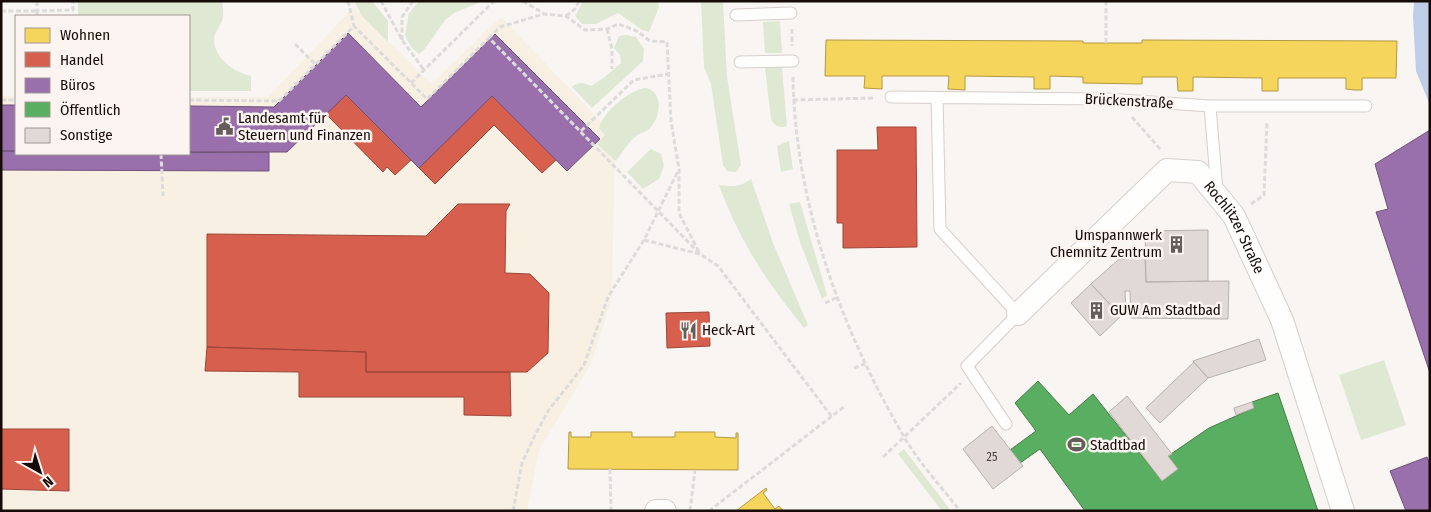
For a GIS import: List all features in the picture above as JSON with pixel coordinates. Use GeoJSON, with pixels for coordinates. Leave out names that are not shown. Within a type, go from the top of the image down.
{"type":"FeatureCollection","features":[{"type":"Feature","properties":{"kind":"street","name":"Rochlitzer Straße"},"geometry":{"type":"LineString","coordinates":[[1018,314],[1167,170],[1198,172],[1234,216],[1282,320],[1343,511]]}},
{"type":"Feature","properties":{"kind":"street"},"geometry":{"type":"LineString","coordinates":[[656,511],[665,511]]}},
{"type":"Feature","properties":{"kind":"lane"},"geometry":{"type":"LineString","coordinates":[[736,15],[791,13]]}},
{"type":"Feature","properties":{"kind":"lane"},"geometry":{"type":"LineString","coordinates":[[740,62],[792,61]]}},
{"type":"Feature","properties":{"kind":"lane","name":"Brückenstraße"},"geometry":{"type":"LineString","coordinates":[[891,97],[1107,99],[1210,106],[1366,106]]}},
{"type":"Feature","properties":{"kind":"lane"},"geometry":{"type":"LineString","coordinates":[[937,98],[940,229],[1018,314],[967,366],[970,374],[1006,424]]}},
{"type":"Feature","properties":{"kind":"lane"},"geometry":{"type":"LineString","coordinates":[[1210,106],[1218,196]]}},
{"type":"Feature","properties":{"kind":"path"},"geometry":{"type":"LineString","coordinates":[[37,1],[37,15]]}},
{"type":"Feature","properties":{"kind":"path"},"geometry":{"type":"LineString","coordinates":[[1,11],[73,10],[73,1]]}},
{"type":"Feature","properties":{"kind":"path"},"geometry":{"type":"LineString","coordinates":[[348,1],[354,26],[427,99],[500,28],[544,14],[566,16],[585,30],[607,29],[618,24],[637,31],[650,41],[667,42],[671,121],[679,169],[679,213],[700,254]]}},
{"type":"Feature","properties":{"kind":"path"},"geometry":{"type":"LineString","coordinates":[[381,1],[402,40],[424,70]]}},
{"type":"Feature","properties":{"kind":"path"},"geometry":{"type":"LineString","coordinates":[[402,40],[402,17],[413,1]]}},
{"type":"Feature","properties":{"kind":"path"},"geometry":{"type":"LineString","coordinates":[[411,83],[494,1]]}},
{"type":"Feature","properties":{"kind":"path"},"geometry":{"type":"LineString","coordinates":[[523,1],[544,14]]}},
{"type":"Feature","properties":{"kind":"path"},"geometry":{"type":"LineString","coordinates":[[566,16],[579,1]]}},
{"type":"Feature","properties":{"kind":"path"},"geometry":{"type":"LineString","coordinates":[[1106,1],[1106,43]]}},
{"type":"Feature","properties":{"kind":"path"},"geometry":{"type":"LineString","coordinates":[[190,100],[279,101],[354,26]]}},
{"type":"Feature","properties":{"kind":"path"},"geometry":{"type":"LineString","coordinates":[[607,29],[612,49],[612,68]]}},
{"type":"Feature","properties":{"kind":"path"},"geometry":{"type":"LineString","coordinates":[[489,38],[700,254],[718,266],[832,417]]}},
{"type":"Feature","properties":{"kind":"path"},"geometry":{"type":"LineString","coordinates":[[295,44],[316,64]]}},
{"type":"Feature","properties":{"kind":"path"},"geometry":{"type":"LineString","coordinates":[[581,131],[634,80],[668,74]]}},
{"type":"Feature","properties":{"kind":"path"},"geometry":{"type":"LineString","coordinates":[[793,100],[891,97]]}},
{"type":"Feature","properties":{"kind":"path"},"geometry":{"type":"LineString","coordinates":[[1,100],[15,100]]}},
{"type":"Feature","properties":{"kind":"path"},"geometry":{"type":"LineString","coordinates":[[1234,216],[1264,195],[1267,106]]}},
{"type":"Feature","properties":{"kind":"path"},"geometry":{"type":"LineString","coordinates":[[796,134],[811,215],[838,297],[865,364],[904,437],[960,511]]}},
{"type":"Feature","properties":{"kind":"path"},"geometry":{"type":"LineString","coordinates":[[1150,137],[1164,153]]}},
{"type":"Feature","properties":{"kind":"path"},"geometry":{"type":"LineString","coordinates":[[161,155],[163,196]]}},
{"type":"Feature","properties":{"kind":"path"},"geometry":{"type":"LineString","coordinates":[[513,511],[522,463],[533,439],[548,412],[584,365],[608,297],[644,240],[679,169]]}},
{"type":"Feature","properties":{"kind":"path"},"geometry":{"type":"LineString","coordinates":[[644,240],[700,254]]}},
{"type":"Feature","properties":{"kind":"path"},"geometry":{"type":"LineString","coordinates":[[825,303],[838,297]]}},
{"type":"Feature","properties":{"kind":"path"},"geometry":{"type":"LineString","coordinates":[[854,368],[865,364]]}},
{"type":"Feature","properties":{"kind":"path"},"geometry":{"type":"LineString","coordinates":[[883,457],[970,374]]}},
{"type":"Feature","properties":{"kind":"path"},"geometry":{"type":"LineString","coordinates":[[709,511],[845,406]]}},
{"type":"Feature","properties":{"kind":"path"},"geometry":{"type":"LineString","coordinates":[[610,469],[611,511]]}},
{"type":"Feature","properties":{"kind":"path"},"geometry":{"type":"LineString","coordinates":[[690,511],[696,470]]}},
{"type":"Feature","properties":{"kind":"shaded area"},"geometry":{"type":"Polygon","coordinates":[[[354,7],[431,84],[501,17],[615,136],[612,298],[591,364],[539,450],[527,511],[1,511],[1,96],[15,96],[15,155],[190,155],[190,97],[268,97],[354,7]]]}},
{"type":"Feature","properties":{"kind":"green space"},"geometry":{"type":"Polygon","coordinates":[[[78,1],[222,1],[223,19],[214,37],[217,53],[226,64],[251,76],[251,91],[190,91],[190,15],[78,15],[78,1]]]}},
{"type":"Feature","properties":{"kind":"green space"},"geometry":{"type":"Polygon","coordinates":[[[354,1],[372,1],[388,21],[388,42],[362,16],[354,1]]]}},
{"type":"Feature","properties":{"kind":"green space"},"geometry":{"type":"Polygon","coordinates":[[[419,1],[483,1],[454,13],[445,20],[424,50],[419,54],[411,47],[405,35],[409,13],[419,1]]]}},
{"type":"Feature","properties":{"kind":"green space"},"geometry":{"type":"Polygon","coordinates":[[[583,1],[658,1],[659,7],[649,32],[642,30],[618,13],[596,24],[582,24],[575,16],[583,1]]]}},
{"type":"Feature","properties":{"kind":"green space"},"geometry":{"type":"Polygon","coordinates":[[[701,1],[723,1],[727,77],[741,165],[736,172],[727,171],[723,165],[711,84],[704,67],[701,1]]]}},
{"type":"Feature","properties":{"kind":"green space"},"geometry":{"type":"Polygon","coordinates":[[[780,21],[782,53],[765,53],[763,22],[780,21]]]}},
{"type":"Feature","properties":{"kind":"green space"},"geometry":{"type":"Polygon","coordinates":[[[619,36],[636,37],[644,49],[643,61],[592,108],[572,87],[581,83],[591,86],[621,63],[620,55],[614,48],[619,36]]]}},
{"type":"Feature","properties":{"kind":"green space"},"geometry":{"type":"Polygon","coordinates":[[[782,67],[787,126],[782,127],[774,124],[771,119],[765,68],[782,67]]]}},
{"type":"Feature","properties":{"kind":"green space"},"geometry":{"type":"Polygon","coordinates":[[[646,88],[652,90],[658,100],[659,106],[656,119],[649,129],[633,139],[616,161],[597,144],[605,135],[599,128],[606,115],[618,102],[632,93],[646,88]]]}},
{"type":"Feature","properties":{"kind":"green space"},"geometry":{"type":"Polygon","coordinates":[[[789,141],[793,169],[781,172],[777,146],[789,141]]]}},
{"type":"Feature","properties":{"kind":"green space"},"geometry":{"type":"Polygon","coordinates":[[[651,149],[661,154],[664,166],[659,179],[643,189],[627,172],[651,149]]]}},
{"type":"Feature","properties":{"kind":"green space"},"geometry":{"type":"Polygon","coordinates":[[[751,179],[773,243],[808,325],[804,328],[755,260],[736,225],[719,185],[736,186],[744,184],[751,179]]]}},
{"type":"Feature","properties":{"kind":"green space"},"geometry":{"type":"Polygon","coordinates":[[[800,202],[827,295],[822,299],[800,242],[789,204],[800,202]]]}},
{"type":"Feature","properties":{"kind":"green space"},"geometry":{"type":"Polygon","coordinates":[[[1384,360],[1406,425],[1361,440],[1339,375],[1384,360]]]}},
{"type":"Feature","properties":{"kind":"green space"},"geometry":{"type":"Polygon","coordinates":[[[904,449],[951,511],[942,511],[898,454],[904,449]]]}},
{"type":"Feature","properties":{"kind":"water"},"geometry":{"type":"Polygon","coordinates":[[[1414,1],[1430,1],[1430,105],[1416,71],[1414,1]]]}},
{"type":"Feature","properties":{"kind":"building: Wohnen"},"geometry":{"type":"Polygon","coordinates":[[[826,40],[1083,41],[1083,43],[1142,43],[1142,40],[1397,41],[1396,78],[1362,78],[1362,90],[1354,90],[1346,89],[1346,78],[1278,78],[1278,91],[1262,91],[1262,78],[1193,77],[1193,91],[1178,91],[1177,77],[1142,77],[1142,84],[1083,83],[1083,77],[1050,76],[1050,89],[1034,89],[1034,77],[965,76],[965,90],[948,89],[949,76],[882,76],[882,89],[864,88],[865,76],[825,76],[826,40]]]}},
{"type":"Feature","properties":{"kind":"building: Wohnen"},"geometry":{"type":"Polygon","coordinates":[[[569,432],[571,432],[571,437],[591,437],[591,432],[632,432],[632,437],[675,437],[675,432],[715,432],[715,437],[736,438],[736,433],[738,433],[738,470],[568,469],[569,432]]]}},
{"type":"Feature","properties":{"kind":"building: Wohnen"},"geometry":{"type":"Polygon","coordinates":[[[766,488],[767,490],[763,493],[775,509],[779,506],[783,511],[736,511],[766,488]]]}},
{"type":"Feature","properties":{"kind":"building: Handel"},"geometry":{"type":"Polygon","coordinates":[[[346,95],[411,160],[395,175],[387,167],[383,172],[326,114],[346,95]]]}},
{"type":"Feature","properties":{"kind":"building: Handel"},"geometry":{"type":"Polygon","coordinates":[[[492,96],[556,160],[542,173],[494,125],[435,184],[419,168],[492,96]]]}},
{"type":"Feature","properties":{"kind":"building: Handel"},"geometry":{"type":"Polygon","coordinates":[[[877,127],[916,127],[917,247],[843,248],[843,223],[837,223],[837,150],[878,150],[877,127]]]}},
{"type":"Feature","properties":{"kind":"building: Handel"},"geometry":{"type":"Polygon","coordinates":[[[458,204],[510,204],[506,211],[505,273],[530,274],[549,293],[548,353],[527,372],[366,372],[366,352],[207,347],[207,234],[426,236],[458,204]]]}},
{"type":"Feature","properties":{"kind":"building: Handel","name":"Heck-Art"},"geometry":{"type":"Polygon","coordinates":[[[709,312],[710,346],[667,348],[666,313],[709,312]]]}},
{"type":"Feature","properties":{"kind":"building: Handel"},"geometry":{"type":"Polygon","coordinates":[[[207,347],[366,352],[366,372],[510,372],[511,416],[464,415],[464,397],[299,397],[299,372],[205,371],[207,347]]]}},
{"type":"Feature","properties":{"kind":"building: Handel"},"geometry":{"type":"Polygon","coordinates":[[[1,429],[69,429],[69,491],[1,489],[1,429]]]}},
{"type":"Feature","properties":{"kind":"building: Büros"},"geometry":{"type":"Polygon","coordinates":[[[348,33],[421,107],[495,34],[600,139],[567,171],[492,96],[419,168],[346,95],[287,152],[190,152],[190,106],[274,107],[348,33]]]}},
{"type":"Feature","properties":{"kind":"building: Büros"},"geometry":{"type":"Polygon","coordinates":[[[1,105],[15,105],[15,151],[1,151],[1,105]]]}},
{"type":"Feature","properties":{"kind":"building: Büros"},"geometry":{"type":"Polygon","coordinates":[[[1430,130],[1430,373],[1376,212],[1388,209],[1375,164],[1430,130]]]}},
{"type":"Feature","properties":{"kind":"building: Büros"},"geometry":{"type":"Polygon","coordinates":[[[1,151],[15,151],[15,155],[190,155],[190,153],[269,152],[269,171],[1,170],[1,151]]]}},
{"type":"Feature","properties":{"kind":"building: Büros"},"geometry":{"type":"Polygon","coordinates":[[[1427,457],[1430,464],[1430,511],[1406,511],[1390,471],[1427,457]]]}},
{"type":"Feature","properties":{"kind":"building: Öffentlich","name":"Stadtbad"},"geometry":{"type":"Polygon","coordinates":[[[1038,381],[1069,415],[1093,394],[1162,481],[1178,469],[1168,456],[1209,428],[1254,408],[1252,402],[1278,393],[1318,511],[1085,511],[1040,449],[1020,463],[1010,450],[1036,431],[1015,403],[1038,381]]]}},
{"type":"Feature","properties":{"kind":"building: Sonstige","name":"Umspannwerk Chemnitz Zentrum"},"geometry":{"type":"Polygon","coordinates":[[[1208,230],[1208,281],[1146,282],[1145,231],[1208,230]]]}},
{"type":"Feature","properties":{"kind":"building: Sonstige"},"geometry":{"type":"Polygon","coordinates":[[[1145,257],[1146,282],[1229,281],[1228,319],[1131,318],[1130,291],[1125,291],[1126,311],[1121,316],[1091,284],[1118,260],[1145,257]]]}},
{"type":"Feature","properties":{"kind":"building: Sonstige","name":"GUW Am Stadtbad"},"geometry":{"type":"Polygon","coordinates":[[[1091,284],[1121,316],[1100,336],[1071,303],[1091,284]]]}},
{"type":"Feature","properties":{"kind":"building: Sonstige"},"geometry":{"type":"Polygon","coordinates":[[[1259,339],[1266,360],[1208,378],[1193,361],[1259,339]]]}},
{"type":"Feature","properties":{"kind":"building: Sonstige"},"geometry":{"type":"Polygon","coordinates":[[[1194,362],[1208,378],[1160,423],[1146,408],[1194,362]]]}},
{"type":"Feature","properties":{"kind":"building: Sonstige"},"geometry":{"type":"Polygon","coordinates":[[[1127,396],[1172,454],[1168,456],[1178,469],[1162,481],[1109,412],[1127,396]]]}},
{"type":"Feature","properties":{"kind":"building: Sonstige"},"geometry":{"type":"Polygon","coordinates":[[[1252,402],[1254,408],[1236,415],[1234,408],[1252,402]]]}},
{"type":"Feature","properties":{"kind":"building: Sonstige"},"geometry":{"type":"Polygon","coordinates":[[[992,426],[1023,466],[993,489],[963,449],[992,426]]]}},
{"type":"Feature","properties":{"kind":"place","name":"Landesamt für Steuern und Finanzen"},"geometry":{"type":"Point","coordinates":[224,127]}},
{"type":"Feature","properties":{"kind":"place","name":"Umspannwerk Chemnitz Zentrum"},"geometry":{"type":"Point","coordinates":[1176,244]}},
{"type":"Feature","properties":{"kind":"place","name":"GUW Am Stadtbad"},"geometry":{"type":"Point","coordinates":[1096,310]}},
{"type":"Feature","properties":{"kind":"place","name":"Heck-Art"},"geometry":{"type":"Point","coordinates":[688,330]}},
{"type":"Feature","properties":{"kind":"place","name":"Stadtbad"},"geometry":{"type":"Point","coordinates":[1076,445]}}]}
